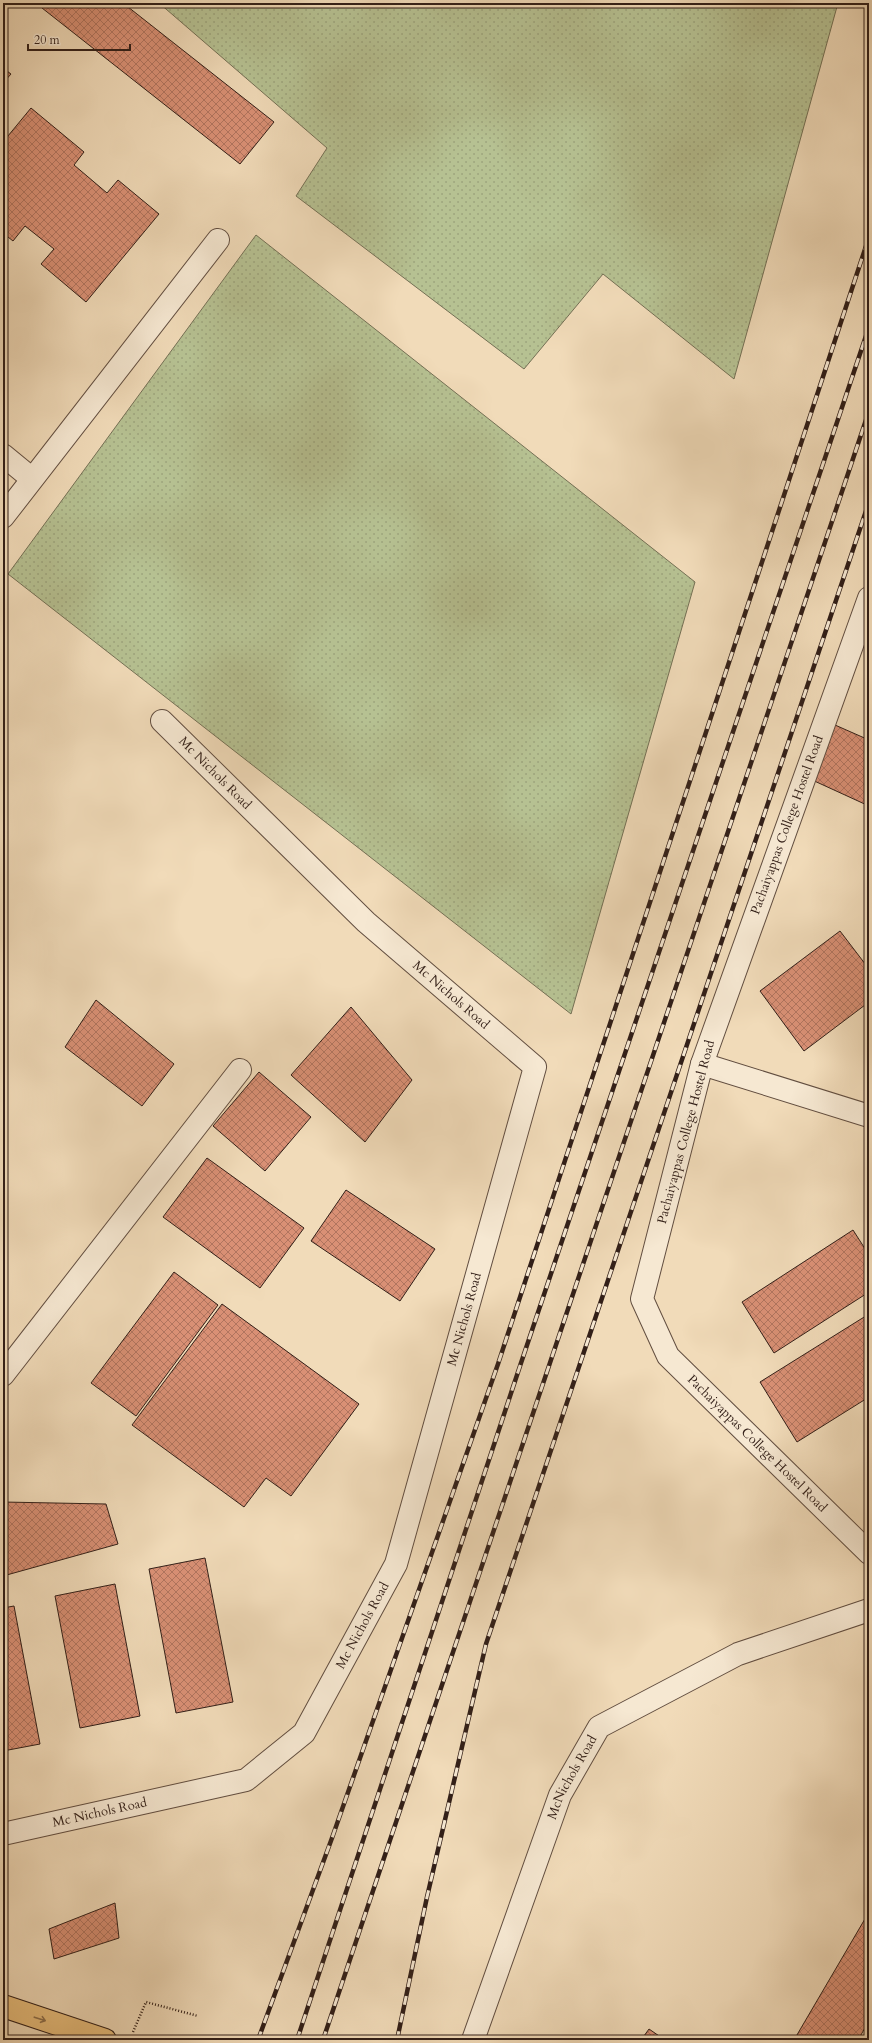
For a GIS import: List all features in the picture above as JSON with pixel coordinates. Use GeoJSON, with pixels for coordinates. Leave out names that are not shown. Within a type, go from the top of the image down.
{"type":"FeatureCollection","features":[{"type":"Feature","properties":{"kind":"main road"},"geometry":{"type":"LineString","coordinates":[[3,2006],[105,2040]]}},
{"type":"Feature","properties":{"kind":"street"},"geometry":{"type":"LineString","coordinates":[[3,517],[31,478],[218,240]]}},
{"type":"Feature","properties":{"kind":"street"},"geometry":{"type":"LineString","coordinates":[[3,455],[31,478]]}},
{"type":"Feature","properties":{"kind":"street","name":"Pachaiyappas College Hostel Road"},"geometry":{"type":"LineString","coordinates":[[869,598],[702,1064],[642,1299],[668,1356],[869,1554]]}},
{"type":"Feature","properties":{"kind":"street","name":"Mc Nichols Road"},"geometry":{"type":"LineString","coordinates":[[3,1834],[246,1780],[304,1733],[396,1564],[535,1067],[366,922],[162,721]]}},
{"type":"Feature","properties":{"kind":"street"},"geometry":{"type":"LineString","coordinates":[[702,1064],[869,1116]]}},
{"type":"Feature","properties":{"kind":"street"},"geometry":{"type":"LineString","coordinates":[[3,1375],[240,1070]]}},
{"type":"Feature","properties":{"kind":"street","name":"McNichols Road"},"geometry":{"type":"LineString","coordinates":[[473,2040],[560,1795],[599,1727],[738,1654],[869,1610]]}},
{"type":"Feature","properties":{"kind":"path"},"geometry":{"type":"LineString","coordinates":[[143,2040],[132,2036],[146,2002],[198,2016]]}},
{"type":"Feature","properties":{"kind":"green space"},"geometry":{"type":"Polygon","coordinates":[[[159,3],[838,3],[734,379],[603,274],[524,369],[296,196],[327,148],[159,3]]]}},
{"type":"Feature","properties":{"kind":"green space"},"geometry":{"type":"Polygon","coordinates":[[[256,235],[695,582],[571,1014],[8,574],[256,235]]]}},
{"type":"Feature","properties":{"kind":"building"},"geometry":{"type":"Polygon","coordinates":[[[46,3],[123,3],[274,122],[240,164],[42,8],[46,3]]]}},
{"type":"Feature","properties":{"kind":"building"},"geometry":{"type":"Polygon","coordinates":[[[3,68],[11,74],[3,83],[3,68]]]}},
{"type":"Feature","properties":{"kind":"building"},"geometry":{"type":"Polygon","coordinates":[[[31,108],[84,152],[74,165],[107,193],[118,180],[159,214],[86,302],[41,264],[54,249],[25,226],[13,241],[3,233],[3,142],[31,108]]]}},
{"type":"Feature","properties":{"kind":"building"},"geometry":{"type":"Polygon","coordinates":[[[835,725],[869,740],[869,806],[810,779],[835,725]]]}},
{"type":"Feature","properties":{"kind":"building"},"geometry":{"type":"Polygon","coordinates":[[[840,931],[869,969],[869,1002],[804,1051],[760,991],[840,931]]]}},
{"type":"Feature","properties":{"kind":"building"},"geometry":{"type":"Polygon","coordinates":[[[96,1000],[174,1064],[142,1106],[65,1047],[96,1000]]]}},
{"type":"Feature","properties":{"kind":"building"},"geometry":{"type":"Polygon","coordinates":[[[351,1007],[412,1080],[365,1142],[291,1075],[351,1007]]]}},
{"type":"Feature","properties":{"kind":"building"},"geometry":{"type":"Polygon","coordinates":[[[259,1072],[311,1117],[265,1171],[213,1126],[259,1072]]]}},
{"type":"Feature","properties":{"kind":"building"},"geometry":{"type":"Polygon","coordinates":[[[207,1158],[304,1228],[260,1288],[163,1217],[207,1158]]]}},
{"type":"Feature","properties":{"kind":"building"},"geometry":{"type":"Polygon","coordinates":[[[346,1190],[435,1249],[400,1301],[311,1241],[346,1190]]]}},
{"type":"Feature","properties":{"kind":"building"},"geometry":{"type":"Polygon","coordinates":[[[853,1230],[869,1255],[869,1292],[774,1353],[742,1302],[853,1230]]]}},
{"type":"Feature","properties":{"kind":"building"},"geometry":{"type":"Polygon","coordinates":[[[174,1272],[218,1305],[136,1416],[91,1383],[174,1272]]]}},
{"type":"Feature","properties":{"kind":"building"},"geometry":{"type":"Polygon","coordinates":[[[222,1304],[359,1404],[291,1496],[266,1478],[244,1507],[132,1425],[222,1304]]]}},
{"type":"Feature","properties":{"kind":"building"},"geometry":{"type":"Polygon","coordinates":[[[869,1314],[869,1397],[797,1442],[760,1382],[869,1314]]]}},
{"type":"Feature","properties":{"kind":"building"},"geometry":{"type":"Polygon","coordinates":[[[3,1502],[106,1504],[118,1544],[3,1576],[3,1502]]]}},
{"type":"Feature","properties":{"kind":"building"},"geometry":{"type":"Polygon","coordinates":[[[205,1558],[233,1702],[176,1713],[149,1569],[205,1558]]]}},
{"type":"Feature","properties":{"kind":"building"},"geometry":{"type":"Polygon","coordinates":[[[115,1584],[140,1716],[80,1728],[55,1596],[115,1584]]]}},
{"type":"Feature","properties":{"kind":"building"},"geometry":{"type":"Polygon","coordinates":[[[14,1606],[40,1744],[3,1751],[3,1608],[14,1606]]]}},
{"type":"Feature","properties":{"kind":"building"},"geometry":{"type":"Polygon","coordinates":[[[115,1903],[119,1938],[54,1959],[49,1929],[115,1903]]]}},
{"type":"Feature","properties":{"kind":"building"},"geometry":{"type":"Polygon","coordinates":[[[869,1912],[869,2021],[858,2040],[794,2040],[869,1912]]]}},
{"type":"Feature","properties":{"kind":"building"},"geometry":{"type":"Polygon","coordinates":[[[649,2029],[665,2040],[641,2040],[649,2029]]]}},
{"type":"Feature","properties":{"kind":"railway"},"geometry":{"type":"LineString","coordinates":[[258,2040],[332,1838],[498,1364],[869,237]]}},
{"type":"Feature","properties":{"kind":"railway"},"geometry":{"type":"LineString","coordinates":[[297,2040],[520,1366],[869,327]]}},
{"type":"Feature","properties":{"kind":"railway"},"geometry":{"type":"LineString","coordinates":[[323,2040],[869,411]]}},
{"type":"Feature","properties":{"kind":"railway"},"geometry":{"type":"LineString","coordinates":[[397,2040],[427,1897],[486,1644],[869,502]]}}]}
